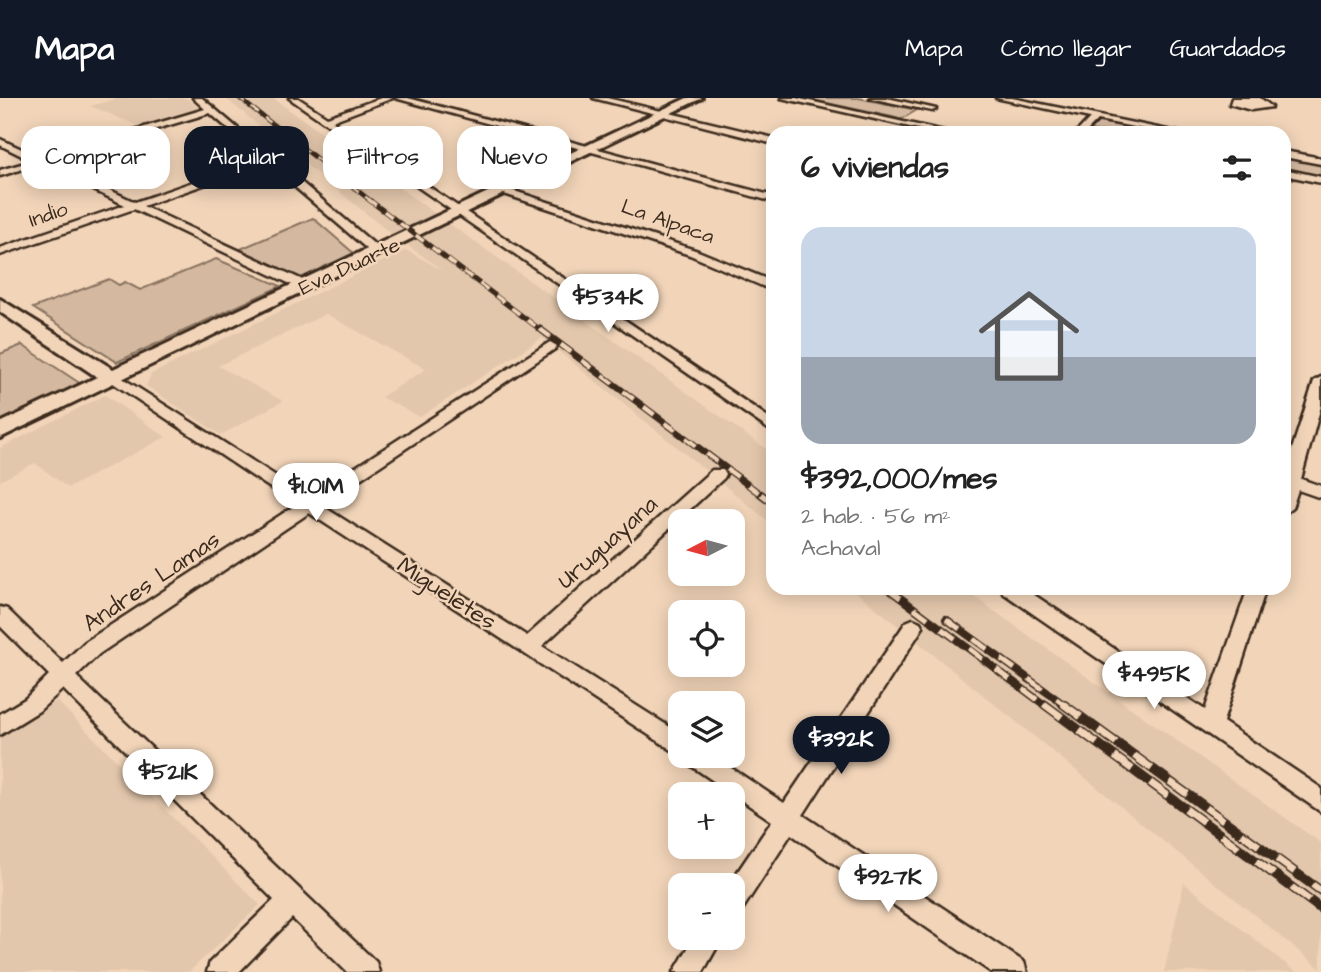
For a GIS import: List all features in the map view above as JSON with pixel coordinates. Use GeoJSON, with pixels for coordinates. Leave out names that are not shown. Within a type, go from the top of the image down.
{"type":"FeatureCollection","features":[{"type":"Feature","properties":{"kind":"street"},"geometry":{"type":"LineString","coordinates":[[197,98],[230,126]]}},
{"type":"Feature","properties":{"kind":"street"},"geometry":{"type":"LineString","coordinates":[[293,98],[463,212],[766,422]]}},
{"type":"Feature","properties":{"kind":"street"},"geometry":{"type":"LineString","coordinates":[[327,120],[389,98]]}},
{"type":"Feature","properties":{"kind":"street"},"geometry":{"type":"LineString","coordinates":[[399,98],[766,196]]}},
{"type":"Feature","properties":{"kind":"street"},"geometry":{"type":"LineString","coordinates":[[597,98],[766,139]]}},
{"type":"Feature","properties":{"kind":"street","name":"Eva Duarte"},"geometry":{"type":"LineString","coordinates":[[0,431],[463,212],[696,98]]}},
{"type":"Feature","properties":{"kind":"street"},"geometry":{"type":"LineString","coordinates":[[785,98],[917,126]]}},
{"type":"Feature","properties":{"kind":"street"},"geometry":{"type":"LineString","coordinates":[[874,98],[936,106],[908,124]]}},
{"type":"Feature","properties":{"kind":"street"},"geometry":{"type":"LineString","coordinates":[[1000,98],[1142,126]]}},
{"type":"Feature","properties":{"kind":"street"},"geometry":{"type":"LineString","coordinates":[[157,126],[211,110]]}},
{"type":"Feature","properties":{"kind":"street"},"geometry":{"type":"LineString","coordinates":[[1088,126],[1096,117]]}},
{"type":"Feature","properties":{"kind":"street"},"geometry":{"type":"LineString","coordinates":[[0,142],[21,152]]}},
{"type":"Feature","properties":{"kind":"street"},"geometry":{"type":"LineString","coordinates":[[1291,155],[1321,161]]}},
{"type":"Feature","properties":{"kind":"street"},"geometry":{"type":"LineString","coordinates":[[0,173],[21,167]]}},
{"type":"Feature","properties":{"kind":"street"},"geometry":{"type":"LineString","coordinates":[[1291,174],[1321,180]]}},
{"type":"Feature","properties":{"kind":"street","name":"Indio"},"geometry":{"type":"LineString","coordinates":[[0,252],[184,187]]}},
{"type":"Feature","properties":{"kind":"street"},"geometry":{"type":"LineString","coordinates":[[102,189],[305,286]]}},
{"type":"Feature","properties":{"kind":"street"},"geometry":{"type":"LineString","coordinates":[[302,189],[376,253]]}},
{"type":"Feature","properties":{"kind":"street","name":"La Alpaca"},"geometry":{"type":"LineString","coordinates":[[505,191],[694,253],[766,284]]}},
{"type":"Feature","properties":{"kind":"street","name":"Migueletes"},"geometry":{"type":"LineString","coordinates":[[0,304],[668,738]]}},
{"type":"Feature","properties":{"kind":"street","name":"Andres Lamas"},"geometry":{"type":"LineString","coordinates":[[0,726],[32,705],[92,648],[550,346]]}},
{"type":"Feature","properties":{"kind":"street"},"geometry":{"type":"LineString","coordinates":[[1291,475],[1321,381]]}},
{"type":"Feature","properties":{"kind":"street","name":"Uruguayana"},"geometry":{"type":"LineString","coordinates":[[528,646],[718,474]]}},
{"type":"Feature","properties":{"kind":"street"},"geometry":{"type":"LineString","coordinates":[[1291,482],[1321,492]]}},
{"type":"Feature","properties":{"kind":"street"},"geometry":{"type":"LineString","coordinates":[[1020,595],[1211,723],[1321,801]]}},
{"type":"Feature","properties":{"kind":"street"},"geometry":{"type":"LineString","coordinates":[[1211,723],[1255,595]]}},
{"type":"Feature","properties":{"kind":"street"},"geometry":{"type":"LineString","coordinates":[[0,614],[366,972]]}},
{"type":"Feature","properties":{"kind":"street"},"geometry":{"type":"LineString","coordinates":[[745,883],[913,627]]}},
{"type":"Feature","properties":{"kind":"street"},"geometry":{"type":"LineString","coordinates":[[713,768],[1014,972]]}},
{"type":"Feature","properties":{"kind":"street"},"geometry":{"type":"LineString","coordinates":[[220,972],[292,900]]}},
{"type":"Feature","properties":{"kind":"street"},"geometry":{"type":"LineString","coordinates":[[687,972],[701,950]]}},
{"type":"Feature","properties":{"kind":"shaded area"},"geometry":{"type":"Polygon","coordinates":[[[119,98],[186,98],[201,109],[139,126],[90,106],[119,98]]]}},
{"type":"Feature","properties":{"kind":"shaded area"},"geometry":{"type":"Polygon","coordinates":[[[225,98],[273,98],[323,134],[323,178],[309,167],[309,126],[259,126],[225,98]]]}},
{"type":"Feature","properties":{"kind":"shaded area"},"geometry":{"type":"Polygon","coordinates":[[[803,98],[858,98],[917,110],[902,119],[803,98]]]}},
{"type":"Feature","properties":{"kind":"shaded area"},"geometry":{"type":"Polygon","coordinates":[[[1098,122],[1122,126],[1094,126],[1098,122]]]}},
{"type":"Feature","properties":{"kind":"shaded area"},"geometry":{"type":"Polygon","coordinates":[[[1291,158],[1321,164],[1321,177],[1291,171],[1291,158]]]}},
{"type":"Feature","properties":{"kind":"shaded area"},"geometry":{"type":"Polygon","coordinates":[[[336,189],[401,189],[766,449],[766,519],[542,338],[420,417],[381,397],[426,369],[326,314],[218,366],[283,401],[221,435],[146,386],[151,374],[406,250],[444,271],[391,234],[336,189]]]}},
{"type":"Feature","properties":{"kind":"shaded area"},"geometry":{"type":"Polygon","coordinates":[[[313,218],[357,256],[306,280],[238,250],[313,218]]]}},
{"type":"Feature","properties":{"kind":"shaded area"},"geometry":{"type":"Polygon","coordinates":[[[216,259],[281,286],[117,362],[33,308],[109,279],[119,285],[125,282],[140,290],[216,259]]]}},
{"type":"Feature","properties":{"kind":"shaded area"},"geometry":{"type":"Polygon","coordinates":[[[22,345],[81,384],[0,422],[0,354],[22,345]]]}},
{"type":"Feature","properties":{"kind":"shaded area"},"geometry":{"type":"Polygon","coordinates":[[[105,395],[166,437],[68,488],[35,463],[0,481],[0,448],[105,395]]]}},
{"type":"Feature","properties":{"kind":"shaded area"},"geometry":{"type":"Polygon","coordinates":[[[860,595],[972,595],[1321,843],[1321,969],[860,595]]]}},
{"type":"Feature","properties":{"kind":"shaded area"},"geometry":{"type":"Polygon","coordinates":[[[57,701],[260,905],[189,972],[0,972],[0,738],[57,701]]]}},
{"type":"Feature","properties":{"kind":"shaded area"},"geometry":{"type":"Polygon","coordinates":[[[1184,883],[1296,972],[1164,972],[1184,883]]]}},
{"type":"Feature","properties":{"kind":"railway"},"geometry":{"type":"LineString","coordinates":[[239,98],[371,201]]}},
{"type":"Feature","properties":{"kind":"railway"},"geometry":{"type":"LineString","coordinates":[[368,199],[542,331]]}},
{"type":"Feature","properties":{"kind":"railway"},"geometry":{"type":"LineString","coordinates":[[540,329],[763,496]]}},
{"type":"Feature","properties":{"kind":"railway"},"geometry":{"type":"LineString","coordinates":[[761,494],[766,498]]}},
{"type":"Feature","properties":{"kind":"railway"},"geometry":{"type":"LineString","coordinates":[[896,595],[1046,706]]}},
{"type":"Feature","properties":{"kind":"railway"},"geometry":{"type":"LineString","coordinates":[[946,619],[1066,706]]}},
{"type":"Feature","properties":{"kind":"railway"},"geometry":{"type":"LineString","coordinates":[[1044,704],[1321,909]]}},
{"type":"Feature","properties":{"kind":"railway"},"geometry":{"type":"LineString","coordinates":[[1063,704],[1321,891]]}}]}
